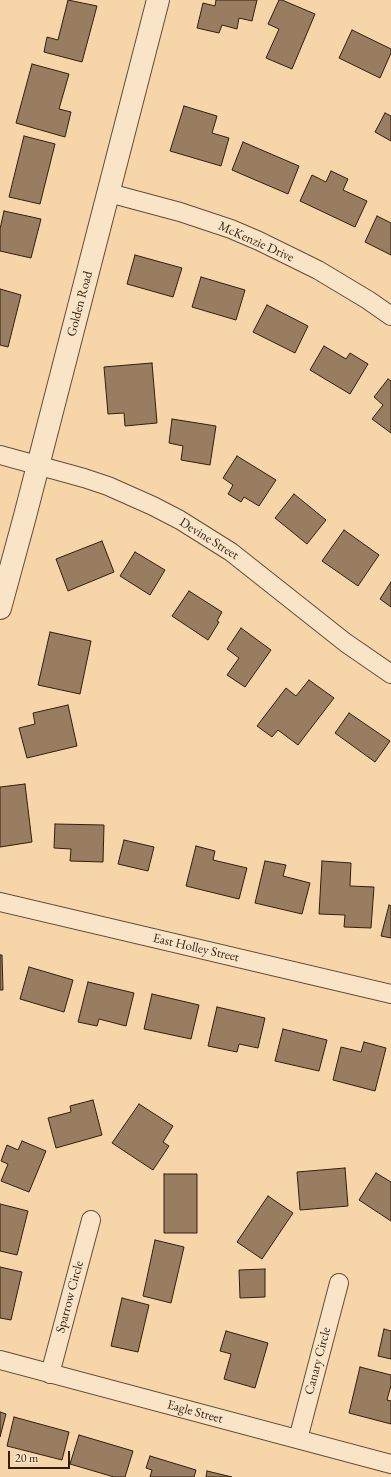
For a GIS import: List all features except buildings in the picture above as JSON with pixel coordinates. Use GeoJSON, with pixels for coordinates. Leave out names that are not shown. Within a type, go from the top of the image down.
{"type":"FeatureCollection","features":[{"type":"Feature","properties":{"kind":"street","name":"Golden Road"},"geometry":{"type":"LineString","coordinates":[[0,608],[158,0]]}},
{"type":"Feature","properties":{"kind":"street","name":"McKenzie Drive"},"geometry":{"type":"LineString","coordinates":[[109,193],[180,212],[259,241],[318,270],[368,300],[391,316]]}},
{"type":"Feature","properties":{"kind":"street","name":"Devine Street"},"geometry":{"type":"LineString","coordinates":[[0,455],[108,486],[153,506],[185,523],[231,552],[346,643],[391,674]]}},
{"type":"Feature","properties":{"kind":"street","name":"East Holley Street"},"geometry":{"type":"LineString","coordinates":[[0,902],[391,994]]}},
{"type":"Feature","properties":{"kind":"street","name":"Sparrow Circle"},"geometry":{"type":"LineString","coordinates":[[50,1374],[91,1220]]}},
{"type":"Feature","properties":{"kind":"street","name":"Canary Circle"},"geometry":{"type":"LineString","coordinates":[[298,1439],[339,1283]]}},
{"type":"Feature","properties":{"kind":"street","name":"Eagle Street"},"geometry":{"type":"LineString","coordinates":[[0,1360],[391,1464]]}}]}
